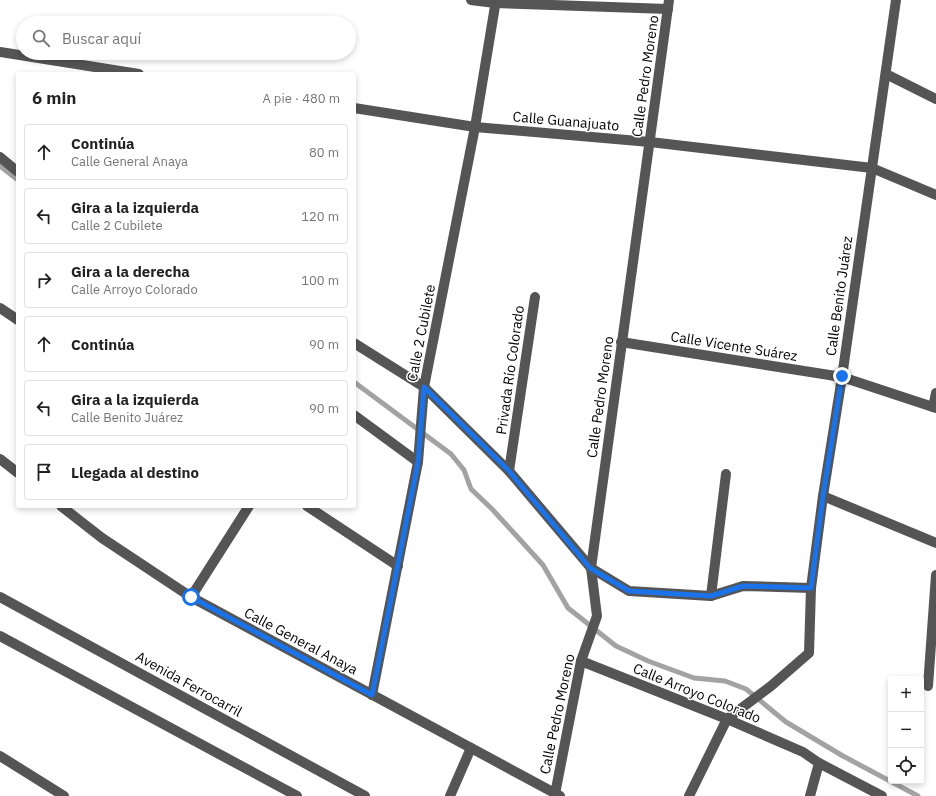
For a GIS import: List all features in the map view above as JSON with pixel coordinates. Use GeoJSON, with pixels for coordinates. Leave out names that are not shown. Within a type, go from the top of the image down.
{"type":"FeatureCollection","features":[{"type":"Feature","properties":{"kind":"street"},"geometry":{"type":"LineString","coordinates":[[471,0],[496,2],[669,5]]}},
{"type":"Feature","properties":{"kind":"street","name":"Calle Benito Juárez"},"geometry":{"type":"LineString","coordinates":[[727,719],[771,686],[809,653],[811,588],[823,496],[842,376],[896,0]]}},
{"type":"Feature","properties":{"kind":"street","name":"Calle 2 Cubilete"},"geometry":{"type":"LineString","coordinates":[[372,695],[418,462],[418,446],[424,387],[475,127],[496,2]]}},
{"type":"Feature","properties":{"kind":"street","name":"Calle Pedro Moreno"},"geometry":{"type":"LineString","coordinates":[[557,795],[581,660],[597,616],[590,568],[669,5]]}},
{"type":"Feature","properties":{"kind":"street"},"geometry":{"type":"LineString","coordinates":[[0,52],[16,55]]}},
{"type":"Feature","properties":{"kind":"street"},"geometry":{"type":"LineString","coordinates":[[51,60],[126,72]]}},
{"type":"Feature","properties":{"kind":"street"},"geometry":{"type":"LineString","coordinates":[[886,74],[936,99]]}},
{"type":"Feature","properties":{"kind":"street","name":"Calle Guanajuato"},"geometry":{"type":"LineString","coordinates":[[356,108],[475,127],[650,142],[872,168],[936,195]]}},
{"type":"Feature","properties":{"kind":"street"},"geometry":{"type":"LineString","coordinates":[[0,157],[16,170]]}},
{"type":"Feature","properties":{"kind":"street","name":"Privada Río Colorado"},"geometry":{"type":"LineString","coordinates":[[509,471],[535,297]]}},
{"type":"Feature","properties":{"kind":"street"},"geometry":{"type":"LineString","coordinates":[[0,308],[16,319]]}},
{"type":"Feature","properties":{"kind":"street","name":"Calle Vicente Suárez"},"geometry":{"type":"LineString","coordinates":[[621,342],[842,376],[935,407]]}},
{"type":"Feature","properties":{"kind":"street"},"geometry":{"type":"LineString","coordinates":[[356,344],[424,387],[509,471],[590,568],[629,591],[711,596],[743,586],[811,588]]}},
{"type":"Feature","properties":{"kind":"street"},"geometry":{"type":"LineString","coordinates":[[935,407],[936,393]]}},
{"type":"Feature","properties":{"kind":"street"},"geometry":{"type":"LineString","coordinates":[[356,416],[418,462]]}},
{"type":"Feature","properties":{"kind":"street"},"geometry":{"type":"LineString","coordinates":[[0,459],[16,471]]}},
{"type":"Feature","properties":{"kind":"street"},"geometry":{"type":"LineString","coordinates":[[711,596],[726,474]]}},
{"type":"Feature","properties":{"kind":"street"},"geometry":{"type":"LineString","coordinates":[[823,496],[936,543]]}},
{"type":"Feature","properties":{"kind":"street","name":"Calle General Anaya"},"geometry":{"type":"LineString","coordinates":[[63,508],[102,538],[191,597],[557,795]]}},
{"type":"Feature","properties":{"kind":"street"},"geometry":{"type":"LineString","coordinates":[[191,597],[248,508]]}},
{"type":"Feature","properties":{"kind":"street"},"geometry":{"type":"LineString","coordinates":[[310,508],[398,566]]}},
{"type":"Feature","properties":{"kind":"street"},"geometry":{"type":"LineString","coordinates":[[928,686],[936,575]]}},
{"type":"Feature","properties":{"kind":"street","name":"Avenida Ferrocarril"},"geometry":{"type":"LineString","coordinates":[[0,596],[365,796]]}},
{"type":"Feature","properties":{"kind":"street"},"geometry":{"type":"LineString","coordinates":[[0,636],[297,796]]}},
{"type":"Feature","properties":{"kind":"street","name":"Calle Arroyo Colorado"},"geometry":{"type":"LineString","coordinates":[[581,660],[727,719],[803,752],[819,763]]}},
{"type":"Feature","properties":{"kind":"street"},"geometry":{"type":"LineString","coordinates":[[689,796],[727,719]]}},
{"type":"Feature","properties":{"kind":"street"},"geometry":{"type":"LineString","coordinates":[[450,796],[471,748]]}},
{"type":"Feature","properties":{"kind":"street"},"geometry":{"type":"LineString","coordinates":[[0,756],[64,796]]}},
{"type":"Feature","properties":{"kind":"street"},"geometry":{"type":"LineString","coordinates":[[810,796],[819,763],[882,796]]}},
{"type":"Feature","properties":{"kind":"waterway"},"geometry":{"type":"LineString","coordinates":[[0,166],[16,178]]}},
{"type":"Feature","properties":{"kind":"waterway"},"geometry":{"type":"LineString","coordinates":[[356,383],[451,454],[464,470],[471,489],[492,509],[543,565],[568,608],[616,646],[648,661],[694,678],[725,681],[746,689],[786,722],[843,756],[918,796]]}},
{"type":"Feature","properties":{"kind":"route"},"geometry":{"type":"LineString","coordinates":[[191,597],[372,695],[418,462],[418,446],[424,387],[509,471],[590,568],[629,591],[711,596],[743,586],[811,588],[823,496],[842,376]]}}]}
